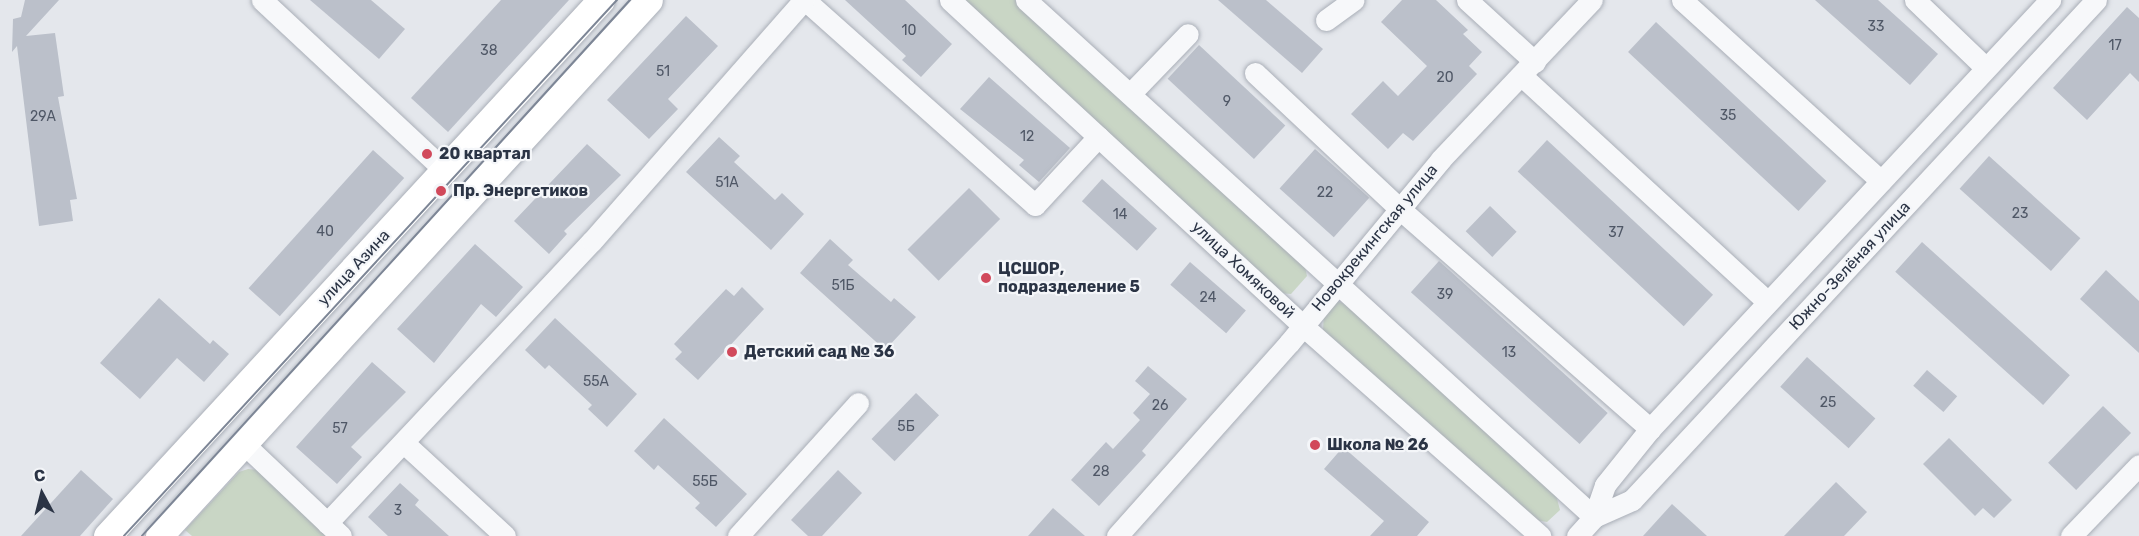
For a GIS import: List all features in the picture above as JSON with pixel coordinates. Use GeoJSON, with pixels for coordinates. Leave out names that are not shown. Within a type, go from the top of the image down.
{"type":"FeatureCollection","features":[{"type":"Feature","properties":{"kind":"main road","name":"улица Азина"},"geometry":{"type":"LineString","coordinates":[[107,536],[601,0]]}},
{"type":"Feature","properties":{"kind":"main road"},"geometry":{"type":"LineString","coordinates":[[159,536],[649,0]]}},
{"type":"Feature","properties":{"kind":"street"},"geometry":{"type":"LineString","coordinates":[[262,0],[444,170]]}},
{"type":"Feature","properties":{"kind":"street"},"geometry":{"type":"LineString","coordinates":[[243,444],[334,529],[404,443],[591,241],[805,0],[1035,205],[1098,136]]}},
{"type":"Feature","properties":{"kind":"street","name":"улица Хомяковой"},"geometry":{"type":"LineString","coordinates":[[950,0],[1303,326],[1540,536]]}},
{"type":"Feature","properties":{"kind":"street"},"geometry":{"type":"LineString","coordinates":[[1326,20],[1354,0]]}},
{"type":"Feature","properties":{"kind":"street"},"geometry":{"type":"LineString","coordinates":[[1467,0],[1529,69],[1767,301]]}},
{"type":"Feature","properties":{"kind":"street","name":"Новокрекингская улица"},"geometry":{"type":"LineString","coordinates":[[1116,536],[1303,326],[1441,159],[1529,69],[1592,0]]}},
{"type":"Feature","properties":{"kind":"street"},"geometry":{"type":"LineString","coordinates":[[1682,0],[1881,181]]}},
{"type":"Feature","properties":{"kind":"street"},"geometry":{"type":"LineString","coordinates":[[1915,0],[1986,68]]}},
{"type":"Feature","properties":{"kind":"street","name":"Южно-Зелёная улица"},"geometry":{"type":"LineString","coordinates":[[1577,536],[1594,517],[1605,485],[1650,429],[2050,0]]}},
{"type":"Feature","properties":{"kind":"street","name":"Южно-Зелёная улица"},"geometry":{"type":"LineString","coordinates":[[1594,517],[1632,500],[2096,0]]}},
{"type":"Feature","properties":{"kind":"street"},"geometry":{"type":"LineString","coordinates":[[1028,1],[1594,517]]}},
{"type":"Feature","properties":{"kind":"street"},"geometry":{"type":"LineString","coordinates":[[1130,94],[1188,34]]}},
{"type":"Feature","properties":{"kind":"street"},"geometry":{"type":"LineString","coordinates":[[1255,73],[1401,210],[1650,429]]}},
{"type":"Feature","properties":{"kind":"street"},"geometry":{"type":"LineString","coordinates":[[738,536],[858,403]]}},
{"type":"Feature","properties":{"kind":"street"},"geometry":{"type":"LineString","coordinates":[[404,443],[505,536]]}},
{"type":"Feature","properties":{"kind":"street"},"geometry":{"type":"LineString","coordinates":[[2071,536],[2139,465]]}},
{"type":"Feature","properties":{"kind":"green space"},"geometry":{"type":"Polygon","coordinates":[[[965,0],[1015,0],[1305,267],[1307,276],[1291,294],[1279,293],[965,0]]]}},
{"type":"Feature","properties":{"kind":"green space"},"geometry":{"type":"Polygon","coordinates":[[[1337,302],[1350,303],[1556,495],[1560,510],[1547,522],[1529,519],[1323,331],[1324,313],[1337,302]]]}},
{"type":"Feature","properties":{"kind":"green space"},"geometry":{"type":"Polygon","coordinates":[[[248,469],[259,470],[330,536],[192,536],[185,530],[239,472],[248,469]]]}},
{"type":"Feature","properties":{"kind":"building"},"geometry":{"type":"Polygon","coordinates":[[[25,0],[59,0],[26,36],[55,33],[64,96],[58,97],[77,199],[70,200],[73,221],[39,226],[17,46],[12,52],[13,19],[21,17],[25,0]]]}},
{"type":"Feature","properties":{"kind":"building"},"geometry":{"type":"Polygon","coordinates":[[[310,0],[371,0],[405,29],[379,59],[310,0]]]}},
{"type":"Feature","properties":{"kind":"building"},"geometry":{"type":"Polygon","coordinates":[[[501,0],[569,0],[448,132],[411,98],[501,0]]]}},
{"type":"Feature","properties":{"kind":"building"},"geometry":{"type":"Polygon","coordinates":[[[845,0],[905,0],[952,44],[921,77],[902,60],[906,56],[845,0]]]}},
{"type":"Feature","properties":{"kind":"building"},"geometry":{"type":"Polygon","coordinates":[[[1218,0],[1266,0],[1323,49],[1302,73],[1218,0]]]}},
{"type":"Feature","properties":{"kind":"building"},"geometry":{"type":"Polygon","coordinates":[[[1402,0],[1436,0],[1468,30],[1463,34],[1482,52],[1469,66],[1477,74],[1413,141],[1403,133],[1388,149],[1351,114],[1383,81],[1398,96],[1427,66],[1381,22],[1402,0]]]}},
{"type":"Feature","properties":{"kind":"building"},"geometry":{"type":"Polygon","coordinates":[[[1815,0],[1878,0],[1938,54],[1910,85],[1815,0]]]}},
{"type":"Feature","properties":{"kind":"building"},"geometry":{"type":"Polygon","coordinates":[[[2127,7],[2139,18],[2139,82],[2130,73],[2087,120],[2053,88],[2127,7]]]}},
{"type":"Feature","properties":{"kind":"building"},"geometry":{"type":"Polygon","coordinates":[[[686,16],[718,46],[668,99],[678,109],[649,139],[607,100],[686,16]]]}},
{"type":"Feature","properties":{"kind":"building"},"geometry":{"type":"Polygon","coordinates":[[[1656,22],[1826,181],[1798,211],[1628,52],[1656,22]]]}},
{"type":"Feature","properties":{"kind":"building"},"geometry":{"type":"Polygon","coordinates":[[[1199,45],[1285,125],[1254,159],[1168,79],[1199,45]]]}},
{"type":"Feature","properties":{"kind":"building"},"geometry":{"type":"Polygon","coordinates":[[[989,77],[1070,148],[1039,182],[1019,165],[1024,160],[960,109],[989,77]]]}},
{"type":"Feature","properties":{"kind":"building"},"geometry":{"type":"Polygon","coordinates":[[[719,137],[740,156],[734,162],[775,200],[782,193],[804,214],[771,250],[686,172],[719,137]]]}},
{"type":"Feature","properties":{"kind":"building"},"geometry":{"type":"Polygon","coordinates":[[[1547,140],[1713,295],[1684,326],[1518,171],[1547,140]]]}},
{"type":"Feature","properties":{"kind":"building"},"geometry":{"type":"Polygon","coordinates":[[[587,144],[621,175],[564,231],[567,234],[549,254],[514,221],[587,144]]]}},
{"type":"Feature","properties":{"kind":"building"},"geometry":{"type":"Polygon","coordinates":[[[1315,149],[1369,198],[1334,237],[1280,188],[1315,149]]]}},
{"type":"Feature","properties":{"kind":"building"},"geometry":{"type":"Polygon","coordinates":[[[373,150],[404,178],[280,316],[249,288],[373,150]]]}},
{"type":"Feature","properties":{"kind":"building"},"geometry":{"type":"Polygon","coordinates":[[[1989,156],[2080,238],[2051,271],[1960,189],[1989,156]]]}},
{"type":"Feature","properties":{"kind":"building"},"geometry":{"type":"Polygon","coordinates":[[[1102,179],[1157,229],[1137,251],[1082,201],[1102,179]]]}},
{"type":"Feature","properties":{"kind":"building"},"geometry":{"type":"Polygon","coordinates":[[[969,188],[1000,219],[939,281],[907,250],[969,188]]]}},
{"type":"Feature","properties":{"kind":"building"},"geometry":{"type":"Polygon","coordinates":[[[1490,206],[1517,232],[1492,257],[1466,231],[1490,206]]]}},
{"type":"Feature","properties":{"kind":"building"},"geometry":{"type":"Polygon","coordinates":[[[830,239],[853,260],[848,265],[891,302],[894,298],[916,317],[885,350],[800,273],[830,239]]]}},
{"type":"Feature","properties":{"kind":"building"},"geometry":{"type":"Polygon","coordinates":[[[1922,242],[2070,375],[2043,405],[1895,272],[1922,242]]]}},
{"type":"Feature","properties":{"kind":"building"},"geometry":{"type":"Polygon","coordinates":[[[475,244],[523,287],[496,317],[481,304],[434,363],[397,329],[475,244]]]}},
{"type":"Feature","properties":{"kind":"building"},"geometry":{"type":"Polygon","coordinates":[[[1439,261],[1608,413],[1580,444],[1411,292],[1439,261]]]}},
{"type":"Feature","properties":{"kind":"building"},"geometry":{"type":"Polygon","coordinates":[[[1190,262],[1246,311],[1226,333],[1170,285],[1190,262]]]}},
{"type":"Feature","properties":{"kind":"building"},"geometry":{"type":"Polygon","coordinates":[[[2106,270],[2139,301],[2139,353],[2080,299],[2106,270]]]}},
{"type":"Feature","properties":{"kind":"building"},"geometry":{"type":"Polygon","coordinates":[[[742,287],[764,309],[698,380],[675,359],[682,352],[674,344],[726,289],[734,296],[742,287]]]}},
{"type":"Feature","properties":{"kind":"building"},"geometry":{"type":"Polygon","coordinates":[[[159,298],[210,344],[213,340],[229,354],[204,382],[177,358],[140,399],[100,363],[159,298]]]}},
{"type":"Feature","properties":{"kind":"building"},"geometry":{"type":"Polygon","coordinates":[[[555,318],[637,394],[607,427],[588,409],[592,405],[549,365],[545,369],[525,350],[555,318]]]}},
{"type":"Feature","properties":{"kind":"building"},"geometry":{"type":"Polygon","coordinates":[[[1807,357],[1875,419],[1849,448],[1780,387],[1807,357]]]}},
{"type":"Feature","properties":{"kind":"building"},"geometry":{"type":"Polygon","coordinates":[[[372,362],[406,392],[351,447],[362,457],[337,484],[296,447],[372,362]]]}},
{"type":"Feature","properties":{"kind":"building"},"geometry":{"type":"Polygon","coordinates":[[[1148,366],[1187,399],[1142,451],[1146,455],[1099,506],[1071,480],[1106,442],[1113,449],[1140,420],[1133,413],[1150,394],[1135,381],[1148,366]]]}},
{"type":"Feature","properties":{"kind":"building"},"geometry":{"type":"Polygon","coordinates":[[[1927,370],[1957,396],[1943,412],[1913,386],[1927,370]]]}},
{"type":"Feature","properties":{"kind":"building"},"geometry":{"type":"Polygon","coordinates":[[[916,393],[939,415],[895,461],[872,439],[916,393]]]}},
{"type":"Feature","properties":{"kind":"building"},"geometry":{"type":"Polygon","coordinates":[[[2103,406],[2131,433],[2076,490],[2048,463],[2103,406]]]}},
{"type":"Feature","properties":{"kind":"building"},"geometry":{"type":"Polygon","coordinates":[[[664,418],[747,494],[716,527],[695,508],[700,503],[658,465],[654,470],[634,451],[664,418]]]}},
{"type":"Feature","properties":{"kind":"building"},"geometry":{"type":"Polygon","coordinates":[[[1949,438],[2012,500],[1994,518],[1983,508],[1975,516],[1923,464],[1949,438]]]}},
{"type":"Feature","properties":{"kind":"building"},"geometry":{"type":"Polygon","coordinates":[[[1343,447],[1429,522],[1417,536],[1370,536],[1384,521],[1324,469],[1343,447]]]}},
{"type":"Feature","properties":{"kind":"building"},"geometry":{"type":"Polygon","coordinates":[[[81,470],[113,499],[80,536],[21,536],[81,470]]]}},
{"type":"Feature","properties":{"kind":"building"},"geometry":{"type":"Polygon","coordinates":[[[838,470],[862,493],[822,536],[808,536],[791,520],[838,470]]]}},
{"type":"Feature","properties":{"kind":"building"},"geometry":{"type":"Polygon","coordinates":[[[1836,482],[1867,512],[1844,536],[1784,536],[1836,482]]]}},
{"type":"Feature","properties":{"kind":"building"},"geometry":{"type":"Polygon","coordinates":[[[400,483],[419,500],[415,505],[449,536],[388,536],[368,517],[400,483]]]}},
{"type":"Feature","properties":{"kind":"building"},"geometry":{"type":"Polygon","coordinates":[[[1672,504],[1707,536],[1643,536],[1672,504]]]}},
{"type":"Feature","properties":{"kind":"building"},"geometry":{"type":"Polygon","coordinates":[[[1053,508],[1085,536],[1028,536],[1053,508]]]}},
{"type":"Feature","properties":{"kind":"tram line"},"geometry":{"type":"LineString","coordinates":[[124,536],[617,0]]}},
{"type":"Feature","properties":{"kind":"tram line"},"geometry":{"type":"LineString","coordinates":[[142,536],[630,0]]}},
{"type":"Feature","properties":{"kind":"place","name":"20 квартал"},"geometry":{"type":"Point","coordinates":[427,154]}},
{"type":"Feature","properties":{"kind":"place","name":"Пр. Энергетиков"},"geometry":{"type":"Point","coordinates":[441,191]}},
{"type":"Feature","properties":{"kind":"place","name":"ЦСШОР, подразделение 5"},"geometry":{"type":"Point","coordinates":[986,278]}},
{"type":"Feature","properties":{"kind":"place","name":"Детский сад № 36"},"geometry":{"type":"Point","coordinates":[732,352]}},
{"type":"Feature","properties":{"kind":"place","name":"Школа № 26"},"geometry":{"type":"Point","coordinates":[1315,445]}}]}
